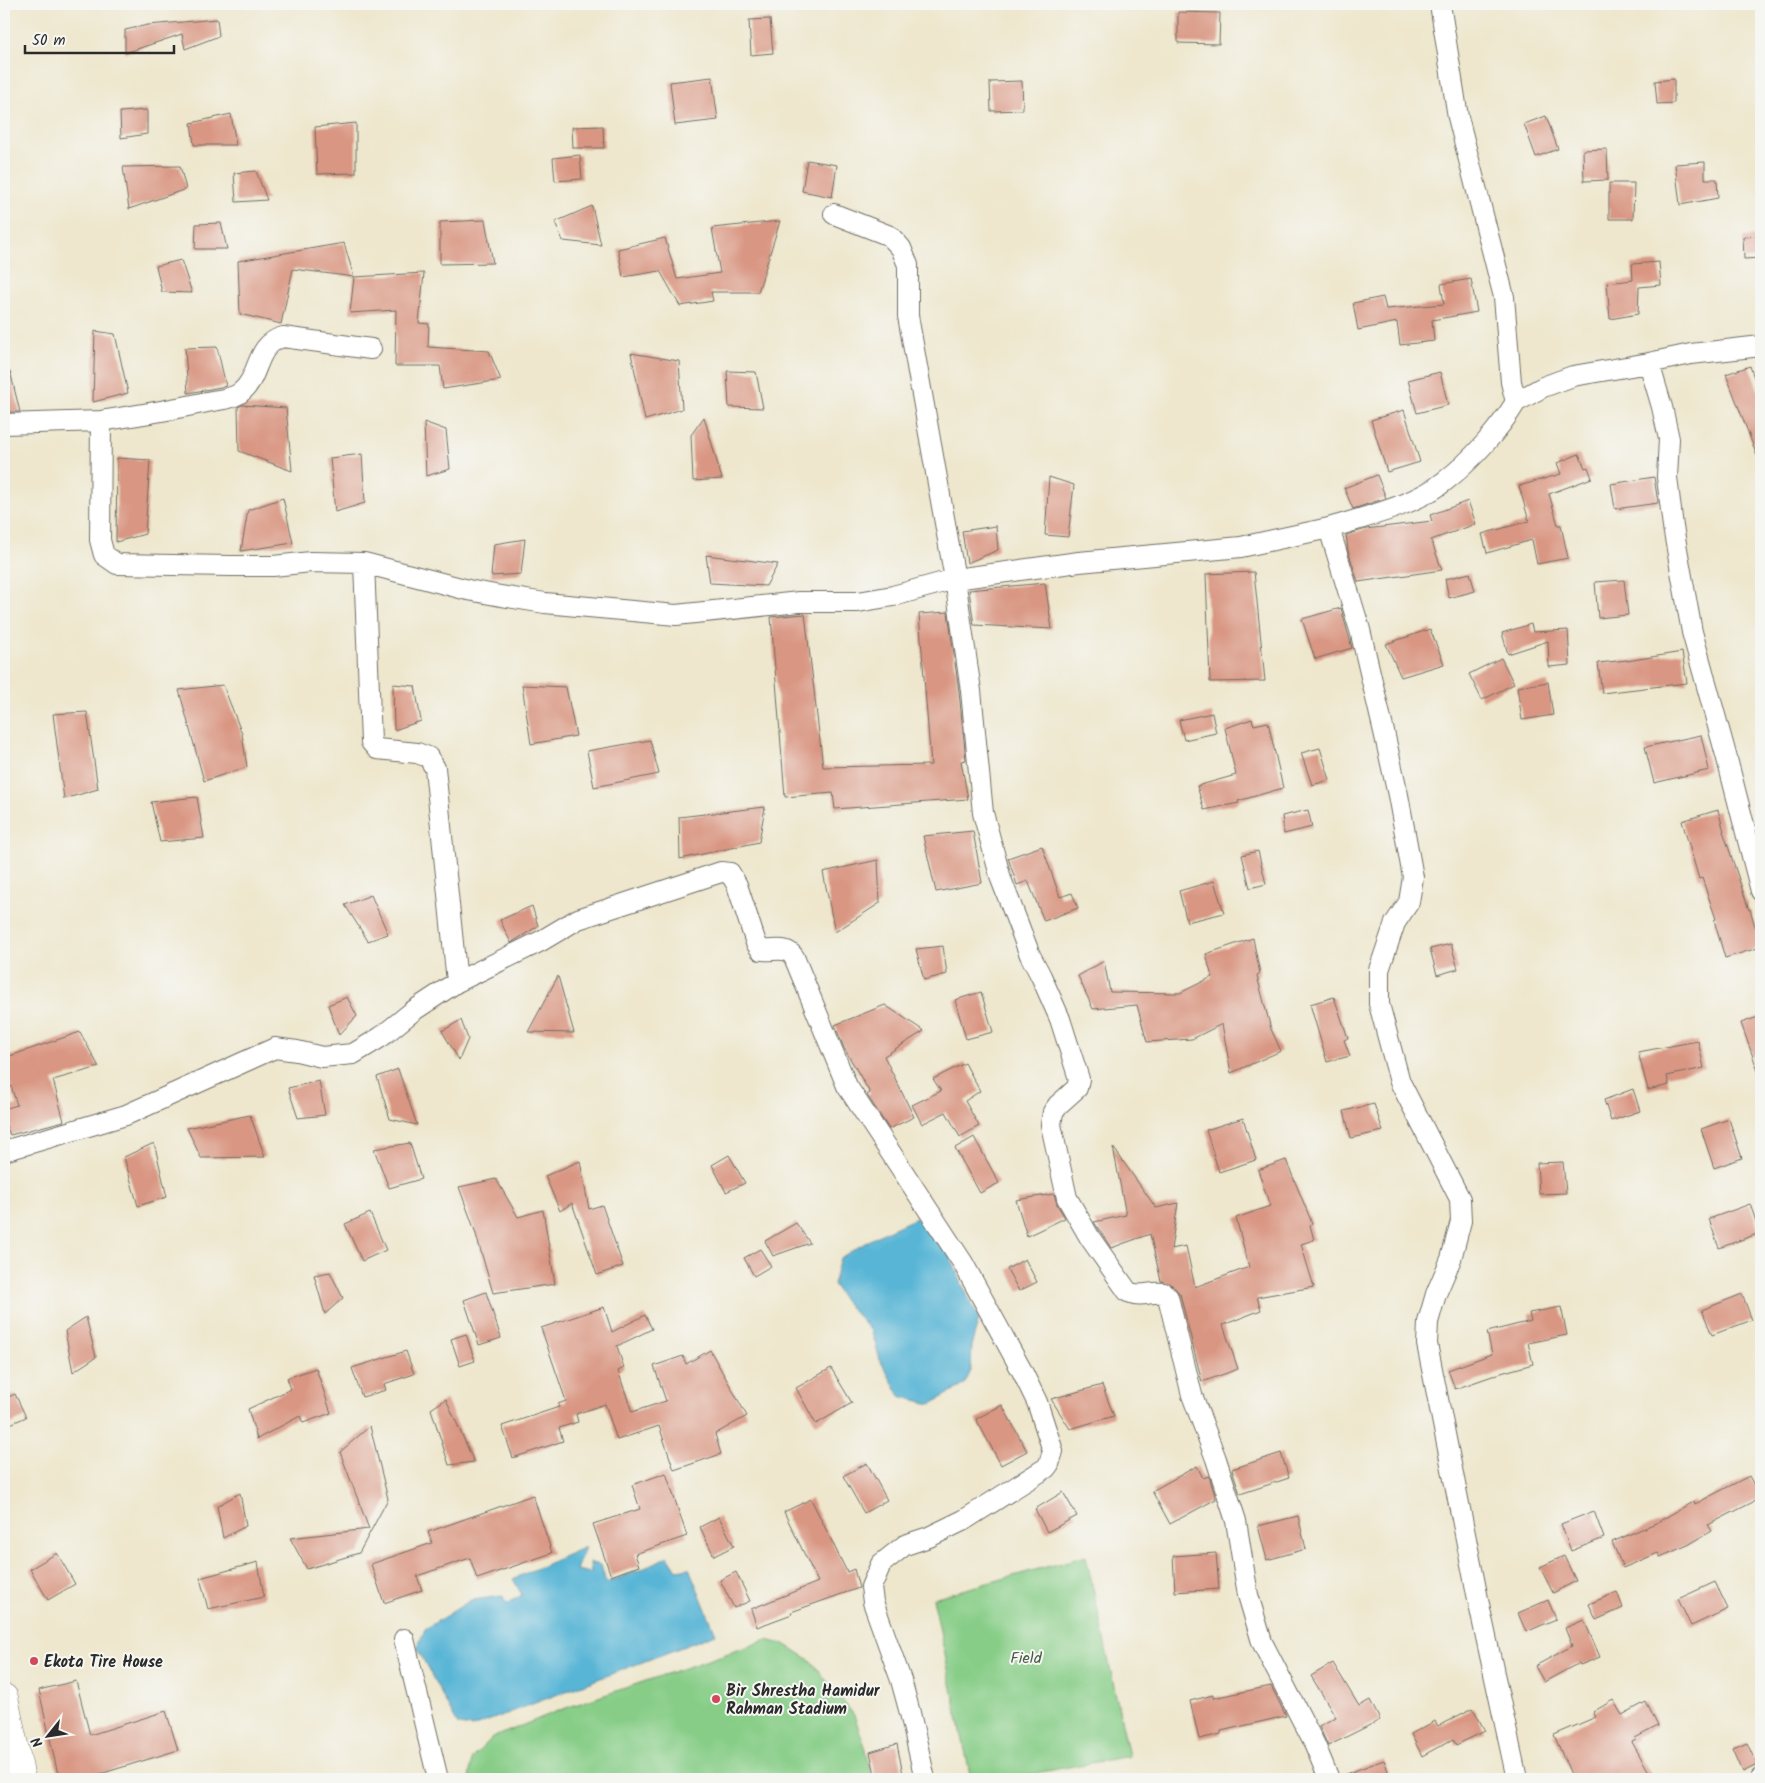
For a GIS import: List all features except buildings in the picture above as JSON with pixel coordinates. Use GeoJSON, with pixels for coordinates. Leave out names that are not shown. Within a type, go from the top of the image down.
{"type":"FeatureCollection","features":[{"type":"Feature","properties":{"kind":"highway"},"geometry":{"type":"LineString","coordinates":[[4,1698],[21,1779]]}},
{"type":"Feature","properties":{"kind":"street"},"geometry":{"type":"LineString","coordinates":[[1440,4],[1458,118],[1504,297],[1511,382],[1516,402]]}},
{"type":"Feature","properties":{"kind":"street"},"geometry":{"type":"LineString","coordinates":[[834,214],[890,236],[902,248],[908,265],[908,316],[955,579],[971,691],[982,813],[1001,879],[1030,955],[1060,1019],[1079,1079],[1077,1088],[1053,1112],[1051,1125],[1068,1198],[1090,1238],[1128,1292],[1137,1296],[1155,1292],[1164,1293],[1168,1297],[1192,1395],[1216,1459],[1236,1521],[1248,1595],[1262,1642],[1315,1744],[1329,1779]]}},
{"type":"Feature","properties":{"kind":"street"},"geometry":{"type":"LineString","coordinates":[[4,424],[101,421],[163,412],[240,394],[250,383],[265,347],[274,340],[283,337],[371,349]]}},
{"type":"Feature","properties":{"kind":"street"},"geometry":{"type":"LineString","coordinates":[[101,421],[100,540],[104,555],[117,564],[273,566],[311,562],[364,563],[468,590],[501,596],[545,603],[676,615],[799,602],[858,602],[893,596],[955,579],[1078,562],[1241,547],[1329,528],[1390,509],[1416,498],[1445,482],[1497,430],[1516,402],[1543,387],[1573,376],[1691,354],[1761,346]]}},
{"type":"Feature","properties":{"kind":"street"},"geometry":{"type":"LineString","coordinates":[[1648,363],[1662,407],[1669,439],[1667,477],[1673,527],[1692,632],[1761,890]]}},
{"type":"Feature","properties":{"kind":"street"},"geometry":{"type":"LineString","coordinates":[[1329,528],[1360,630],[1378,704],[1398,795],[1413,877],[1409,902],[1395,923],[1379,970],[1379,1004],[1400,1082],[1460,1199],[1461,1221],[1451,1259],[1436,1294],[1428,1322],[1427,1344],[1517,1779]]}},
{"type":"Feature","properties":{"kind":"street"},"geometry":{"type":"LineString","coordinates":[[364,563],[371,742],[377,749],[417,753],[428,757],[435,768],[457,982]]}},
{"type":"Feature","properties":{"kind":"street"},"geometry":{"type":"LineString","coordinates":[[4,1151],[126,1115],[275,1048],[322,1057],[353,1054],[457,982],[541,941],[578,919],[721,872],[730,873],[737,885],[756,943],[761,950],[790,951],[794,957],[847,1086],[963,1263],[1033,1394],[1053,1450],[1049,1464],[1037,1474],[964,1520],[929,1537],[904,1545],[881,1564],[871,1587],[873,1602],[901,1680],[925,1779]]}},
{"type":"Feature","properties":{"kind":"street"},"geometry":{"type":"LineString","coordinates":[[404,1639],[438,1779]]}},
{"type":"Feature","properties":{"kind":"green space","name":"Field"},"geometry":{"type":"Polygon","coordinates":[[[1086,1556],[1129,1756],[1003,1779],[971,1779],[933,1598],[1086,1556]]]}},
{"type":"Feature","properties":{"kind":"green space","name":"Bir Shrestha Hamidur Rahman Stadium"},"geometry":{"type":"Polygon","coordinates":[[[767,1640],[786,1645],[810,1660],[854,1715],[866,1749],[872,1779],[469,1779],[472,1758],[492,1738],[560,1710],[767,1640]]]}},
{"type":"Feature","properties":{"kind":"water"},"geometry":{"type":"Polygon","coordinates":[[[916,1218],[946,1247],[979,1319],[972,1343],[971,1371],[964,1385],[931,1404],[900,1396],[880,1360],[872,1332],[845,1302],[833,1284],[840,1258],[875,1237],[916,1218]]]}},
{"type":"Feature","properties":{"kind":"water"},"geometry":{"type":"Polygon","coordinates":[[[585,1547],[576,1570],[591,1573],[590,1563],[601,1565],[606,1583],[647,1567],[668,1556],[677,1570],[689,1568],[716,1634],[472,1727],[458,1725],[417,1648],[425,1629],[471,1600],[503,1596],[506,1604],[522,1595],[513,1579],[585,1547]]]}},
{"type":"Feature","properties":{"kind":"place","name":"Ekota Tire House"},"geometry":{"type":"Point","coordinates":[34,1661]}},
{"type":"Feature","properties":{"kind":"place","name":"Bir Shrestha Hamidur Rahman Stadium"},"geometry":{"type":"Point","coordinates":[716,1699]}}]}
